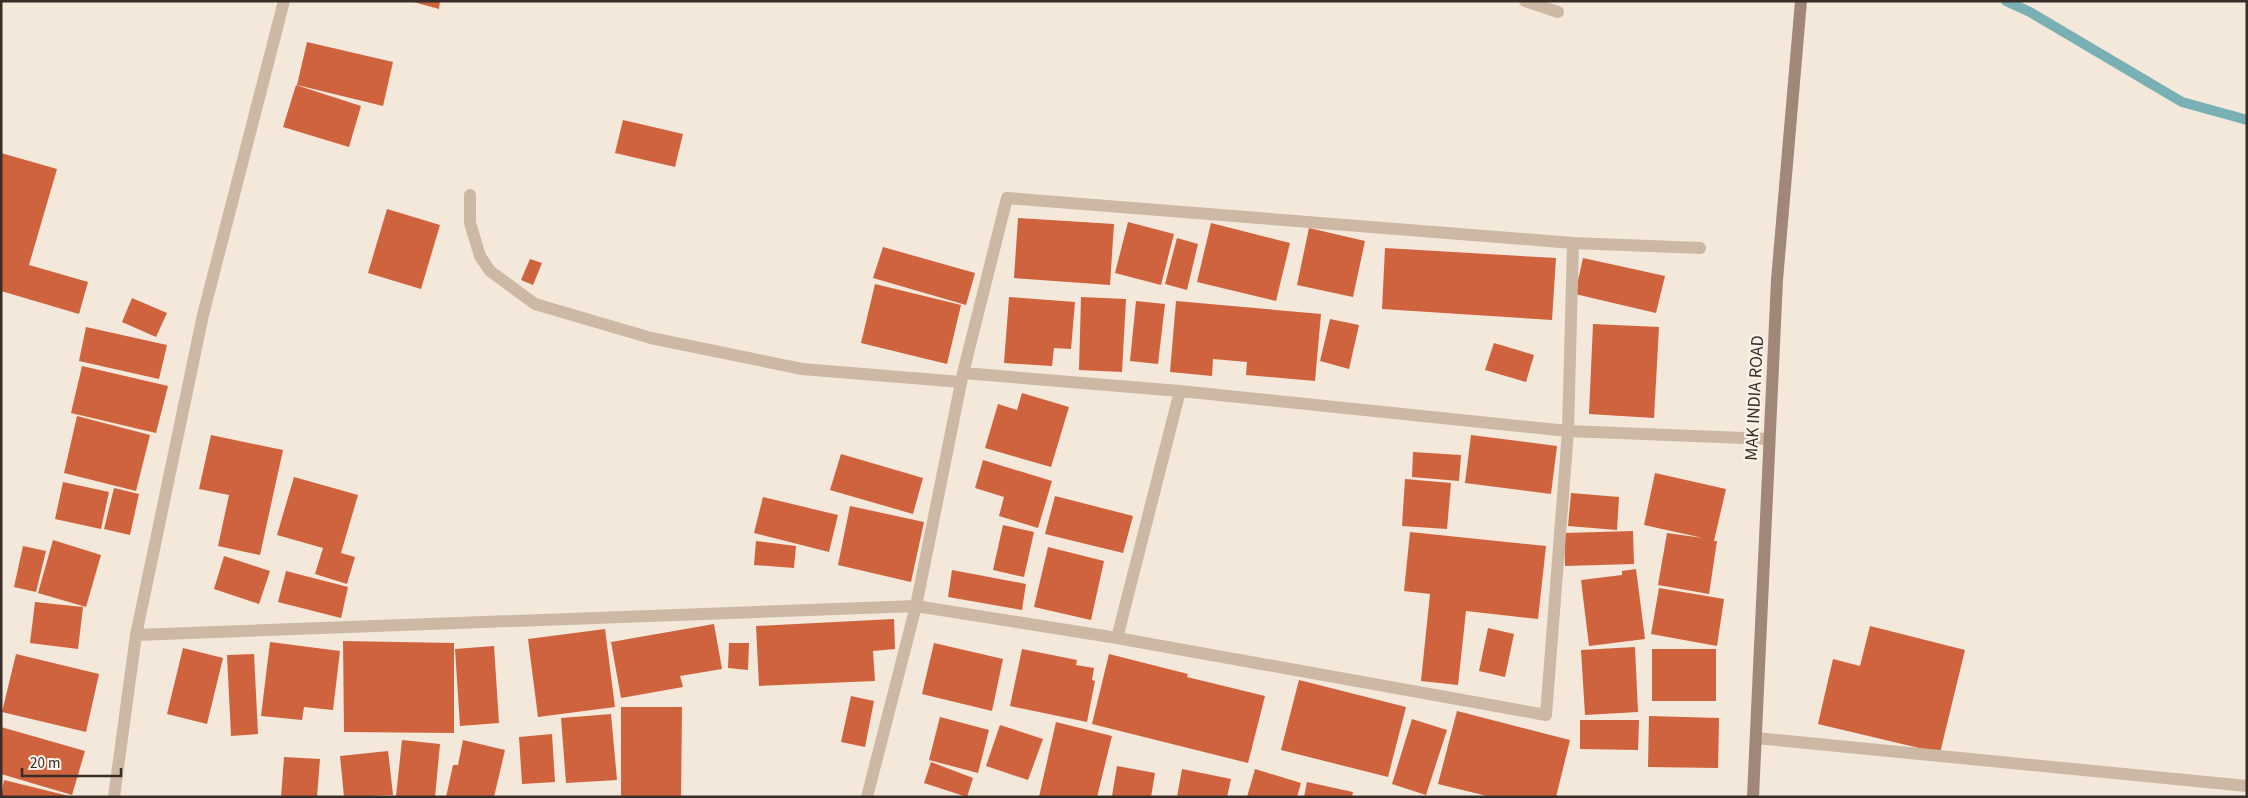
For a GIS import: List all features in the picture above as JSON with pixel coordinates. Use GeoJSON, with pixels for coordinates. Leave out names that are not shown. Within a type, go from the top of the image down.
{"type":"FeatureCollection","features":[{"type":"Feature","properties":{"kind":"street"},"geometry":{"type":"LineString","coordinates":[[114,797],[136,636],[203,315],[284,1]]}},
{"type":"Feature","properties":{"kind":"street"},"geometry":{"type":"LineString","coordinates":[[1525,1],[1558,12]]}},
{"type":"Feature","properties":{"kind":"street","name":"MAK INDIA ROAD"},"geometry":{"type":"LineString","coordinates":[[1753,797],[1777,280],[1801,1]]}},
{"type":"Feature","properties":{"kind":"street"},"geometry":{"type":"LineString","coordinates":[[470,195],[470,223],[480,256],[490,271],[535,304],[651,338],[802,369],[1180,391],[1568,431],[1769,439]]}},
{"type":"Feature","properties":{"kind":"street"},"geometry":{"type":"LineString","coordinates":[[867,797],[916,606],[962,378],[1007,198],[1573,243],[1700,248]]}},
{"type":"Feature","properties":{"kind":"street"},"geometry":{"type":"LineString","coordinates":[[136,636],[916,606],[1117,638],[1546,715],[1568,431],[1573,243]]}},
{"type":"Feature","properties":{"kind":"street"},"geometry":{"type":"LineString","coordinates":[[1117,638],[1180,391]]}},
{"type":"Feature","properties":{"kind":"street"},"geometry":{"type":"LineString","coordinates":[[1756,738],[2247,786]]}},
{"type":"Feature","properties":{"kind":"building"},"geometry":{"type":"Polygon","coordinates":[[[410,1],[440,1],[439,9],[410,1]]]}},
{"type":"Feature","properties":{"kind":"building"},"geometry":{"type":"Polygon","coordinates":[[[307,42],[393,62],[383,106],[297,85],[307,42]]]}},
{"type":"Feature","properties":{"kind":"building"},"geometry":{"type":"Polygon","coordinates":[[[296,85],[361,106],[349,147],[283,127],[296,85]]]}},
{"type":"Feature","properties":{"kind":"building"},"geometry":{"type":"Polygon","coordinates":[[[623,120],[683,134],[675,167],[615,153],[623,120]]]}},
{"type":"Feature","properties":{"kind":"building"},"geometry":{"type":"Polygon","coordinates":[[[1,153],[57,169],[29,265],[88,282],[79,314],[1,291],[1,153]]]}},
{"type":"Feature","properties":{"kind":"building"},"geometry":{"type":"Polygon","coordinates":[[[387,209],[440,225],[421,289],[368,273],[387,209]]]}},
{"type":"Feature","properties":{"kind":"building"},"geometry":{"type":"Polygon","coordinates":[[[1018,218],[1114,224],[1110,285],[1014,278],[1018,218]]]}},
{"type":"Feature","properties":{"kind":"building"},"geometry":{"type":"Polygon","coordinates":[[[1128,222],[1174,234],[1161,285],[1115,273],[1128,222]]]}},
{"type":"Feature","properties":{"kind":"building"},"geometry":{"type":"Polygon","coordinates":[[[1211,223],[1290,243],[1276,301],[1197,282],[1211,223]]]}},
{"type":"Feature","properties":{"kind":"building"},"geometry":{"type":"Polygon","coordinates":[[[1309,228],[1365,241],[1353,297],[1297,285],[1309,228]]]}},
{"type":"Feature","properties":{"kind":"building"},"geometry":{"type":"Polygon","coordinates":[[[1177,238],[1198,244],[1187,290],[1165,284],[1177,238]]]}},
{"type":"Feature","properties":{"kind":"building"},"geometry":{"type":"Polygon","coordinates":[[[883,247],[975,273],[966,305],[873,278],[883,247]]]}},
{"type":"Feature","properties":{"kind":"building"},"geometry":{"type":"Polygon","coordinates":[[[1385,248],[1556,258],[1552,320],[1382,309],[1385,248]]]}},
{"type":"Feature","properties":{"kind":"building"},"geometry":{"type":"Polygon","coordinates":[[[1583,258],[1665,276],[1656,313],[1575,294],[1583,258]]]}},
{"type":"Feature","properties":{"kind":"building"},"geometry":{"type":"Polygon","coordinates":[[[530,259],[542,263],[533,285],[521,280],[530,259]]]}},
{"type":"Feature","properties":{"kind":"building"},"geometry":{"type":"Polygon","coordinates":[[[875,284],[961,305],[947,364],[861,343],[875,284]]]}},
{"type":"Feature","properties":{"kind":"building"},"geometry":{"type":"Polygon","coordinates":[[[1009,297],[1075,302],[1071,349],[1054,348],[1052,366],[1004,363],[1009,297]]]}},
{"type":"Feature","properties":{"kind":"building"},"geometry":{"type":"Polygon","coordinates":[[[1081,297],[1126,299],[1122,372],[1079,370],[1081,297]]]}},
{"type":"Feature","properties":{"kind":"building"},"geometry":{"type":"Polygon","coordinates":[[[132,298],[167,313],[156,337],[122,322],[132,298]]]}},
{"type":"Feature","properties":{"kind":"building"},"geometry":{"type":"Polygon","coordinates":[[[1136,301],[1165,304],[1158,364],[1130,361],[1136,301]]]}},
{"type":"Feature","properties":{"kind":"building"},"geometry":{"type":"Polygon","coordinates":[[[1176,301],[1321,314],[1315,381],[1246,375],[1247,362],[1213,359],[1212,376],[1170,372],[1176,301]]]}},
{"type":"Feature","properties":{"kind":"building"},"geometry":{"type":"Polygon","coordinates":[[[1330,319],[1359,325],[1349,369],[1320,361],[1330,319]]]}},
{"type":"Feature","properties":{"kind":"building"},"geometry":{"type":"Polygon","coordinates":[[[1593,324],[1659,327],[1654,418],[1589,414],[1593,324]]]}},
{"type":"Feature","properties":{"kind":"building"},"geometry":{"type":"Polygon","coordinates":[[[86,327],[167,345],[159,379],[79,361],[86,327]]]}},
{"type":"Feature","properties":{"kind":"building"},"geometry":{"type":"Polygon","coordinates":[[[1494,343],[1534,355],[1526,382],[1485,370],[1494,343]]]}},
{"type":"Feature","properties":{"kind":"building"},"geometry":{"type":"Polygon","coordinates":[[[82,366],[168,386],[156,433],[71,413],[82,366]]]}},
{"type":"Feature","properties":{"kind":"building"},"geometry":{"type":"Polygon","coordinates":[[[1022,393],[1069,407],[1051,467],[985,448],[998,404],[1017,410],[1022,393]]]}},
{"type":"Feature","properties":{"kind":"building"},"geometry":{"type":"Polygon","coordinates":[[[77,416],[150,435],[136,491],[64,473],[77,416]]]}},
{"type":"Feature","properties":{"kind":"building"},"geometry":{"type":"Polygon","coordinates":[[[211,435],[283,450],[260,555],[218,546],[229,495],[199,489],[211,435]]]}},
{"type":"Feature","properties":{"kind":"building"},"geometry":{"type":"Polygon","coordinates":[[[1471,435],[1557,446],[1551,494],[1465,483],[1471,435]]]}},
{"type":"Feature","properties":{"kind":"building"},"geometry":{"type":"Polygon","coordinates":[[[1413,452],[1461,455],[1459,481],[1412,477],[1413,452]]]}},
{"type":"Feature","properties":{"kind":"building"},"geometry":{"type":"Polygon","coordinates":[[[841,454],[923,478],[913,514],[830,490],[841,454]]]}},
{"type":"Feature","properties":{"kind":"building"},"geometry":{"type":"Polygon","coordinates":[[[983,460],[1052,481],[1038,528],[999,516],[1004,497],[975,488],[983,460]]]}},
{"type":"Feature","properties":{"kind":"building"},"geometry":{"type":"Polygon","coordinates":[[[1655,473],[1726,489],[1714,541],[1717,541],[1709,594],[1658,585],[1667,533],[1703,538],[1644,525],[1655,473]]]}},
{"type":"Feature","properties":{"kind":"building"},"geometry":{"type":"Polygon","coordinates":[[[294,477],[358,495],[341,553],[355,557],[347,584],[315,574],[323,548],[277,535],[294,477]]]}},
{"type":"Feature","properties":{"kind":"building"},"geometry":{"type":"Polygon","coordinates":[[[1405,479],[1451,483],[1447,529],[1402,526],[1405,479]]]}},
{"type":"Feature","properties":{"kind":"building"},"geometry":{"type":"Polygon","coordinates":[[[63,482],[109,492],[101,529],[55,519],[63,482]]]}},
{"type":"Feature","properties":{"kind":"building"},"geometry":{"type":"Polygon","coordinates":[[[114,488],[139,494],[130,535],[104,529],[114,488]]]}},
{"type":"Feature","properties":{"kind":"building"},"geometry":{"type":"Polygon","coordinates":[[[1571,493],[1619,497],[1617,530],[1568,526],[1571,493]]]}},
{"type":"Feature","properties":{"kind":"building"},"geometry":{"type":"Polygon","coordinates":[[[1055,496],[1133,516],[1123,553],[1045,534],[1055,496]]]}},
{"type":"Feature","properties":{"kind":"building"},"geometry":{"type":"Polygon","coordinates":[[[763,497],[838,515],[829,552],[754,533],[763,497]]]}},
{"type":"Feature","properties":{"kind":"building"},"geometry":{"type":"Polygon","coordinates":[[[850,506],[924,522],[911,582],[838,565],[850,506]]]}},
{"type":"Feature","properties":{"kind":"building"},"geometry":{"type":"Polygon","coordinates":[[[1003,525],[1034,532],[1024,577],[993,570],[1003,525]]]}},
{"type":"Feature","properties":{"kind":"building"},"geometry":{"type":"Polygon","coordinates":[[[1633,531],[1634,564],[1565,566],[1564,533],[1633,531]]]}},
{"type":"Feature","properties":{"kind":"building"},"geometry":{"type":"Polygon","coordinates":[[[1410,532],[1546,546],[1538,619],[1466,611],[1458,685],[1421,681],[1430,594],[1404,591],[1410,532]]]}},
{"type":"Feature","properties":{"kind":"building"},"geometry":{"type":"Polygon","coordinates":[[[53,540],[101,555],[86,607],[38,593],[53,540]]]}},
{"type":"Feature","properties":{"kind":"building"},"geometry":{"type":"Polygon","coordinates":[[[756,541],[796,546],[794,568],[754,565],[756,541]]]}},
{"type":"Feature","properties":{"kind":"building"},"geometry":{"type":"Polygon","coordinates":[[[23,546],[46,551],[36,592],[14,587],[23,546]]]}},
{"type":"Feature","properties":{"kind":"building"},"geometry":{"type":"Polygon","coordinates":[[[1048,547],[1104,561],[1091,620],[1034,607],[1048,547]]]}},
{"type":"Feature","properties":{"kind":"building"},"geometry":{"type":"Polygon","coordinates":[[[224,556],[270,571],[259,604],[214,589],[224,556]]]}},
{"type":"Feature","properties":{"kind":"building"},"geometry":{"type":"Polygon","coordinates":[[[1636,569],[1645,639],[1589,646],[1581,580],[1622,575],[1622,571],[1636,569]]]}},
{"type":"Feature","properties":{"kind":"building"},"geometry":{"type":"Polygon","coordinates":[[[952,570],[1026,584],[1022,610],[948,597],[952,570]]]}},
{"type":"Feature","properties":{"kind":"building"},"geometry":{"type":"Polygon","coordinates":[[[286,571],[348,587],[341,618],[278,602],[286,571]]]}},
{"type":"Feature","properties":{"kind":"building"},"geometry":{"type":"Polygon","coordinates":[[[1659,588],[1724,599],[1717,646],[1651,634],[1659,588]]]}},
{"type":"Feature","properties":{"kind":"building"},"geometry":{"type":"Polygon","coordinates":[[[35,602],[83,607],[78,649],[30,643],[35,602]]]}},
{"type":"Feature","properties":{"kind":"building"},"geometry":{"type":"Polygon","coordinates":[[[894,619],[895,649],[873,651],[875,681],[759,686],[756,626],[894,619]]]}},
{"type":"Feature","properties":{"kind":"building"},"geometry":{"type":"Polygon","coordinates":[[[714,624],[722,669],[680,676],[683,687],[621,698],[611,642],[714,624]]]}},
{"type":"Feature","properties":{"kind":"building"},"geometry":{"type":"Polygon","coordinates":[[[1870,626],[1965,650],[1940,753],[1818,724],[1833,659],[1860,666],[1870,626]]]}},
{"type":"Feature","properties":{"kind":"building"},"geometry":{"type":"Polygon","coordinates":[[[1488,628],[1514,634],[1505,677],[1479,671],[1488,628]]]}},
{"type":"Feature","properties":{"kind":"building"},"geometry":{"type":"Polygon","coordinates":[[[605,629],[615,707],[538,717],[528,639],[605,629]]]}},
{"type":"Feature","properties":{"kind":"building"},"geometry":{"type":"Polygon","coordinates":[[[343,641],[454,643],[454,733],[344,732],[343,641]]]}},
{"type":"Feature","properties":{"kind":"building"},"geometry":{"type":"Polygon","coordinates":[[[270,642],[340,651],[333,710],[304,707],[302,720],[261,716],[270,642]]]}},
{"type":"Feature","properties":{"kind":"building"},"geometry":{"type":"Polygon","coordinates":[[[729,643],[749,643],[748,670],[728,668],[729,643]]]}},
{"type":"Feature","properties":{"kind":"building"},"geometry":{"type":"Polygon","coordinates":[[[934,643],[1003,659],[992,711],[922,694],[934,643]]]}},
{"type":"Feature","properties":{"kind":"building"},"geometry":{"type":"Polygon","coordinates":[[[494,646],[499,723],[460,726],[455,649],[494,646]]]}},
{"type":"Feature","properties":{"kind":"building"},"geometry":{"type":"Polygon","coordinates":[[[1635,647],[1638,712],[1585,715],[1581,650],[1635,647]]]}},
{"type":"Feature","properties":{"kind":"building"},"geometry":{"type":"Polygon","coordinates":[[[183,648],[223,658],[207,724],[167,714],[183,648]]]}},
{"type":"Feature","properties":{"kind":"building"},"geometry":{"type":"Polygon","coordinates":[[[1022,649],[1077,660],[1076,665],[1094,668],[1092,680],[1095,681],[1087,722],[1010,706],[1022,649]]]}},
{"type":"Feature","properties":{"kind":"building"},"geometry":{"type":"Polygon","coordinates":[[[1652,649],[1716,649],[1716,701],[1652,701],[1652,649]]]}},
{"type":"Feature","properties":{"kind":"building"},"geometry":{"type":"Polygon","coordinates":[[[16,654],[99,674],[86,732],[2,712],[16,654]]]}},
{"type":"Feature","properties":{"kind":"building"},"geometry":{"type":"Polygon","coordinates":[[[254,654],[258,734],[231,736],[227,655],[254,654]]]}},
{"type":"Feature","properties":{"kind":"building"},"geometry":{"type":"Polygon","coordinates":[[[1109,654],[1188,674],[1187,677],[1265,696],[1248,763],[1092,724],[1109,654]]]}},
{"type":"Feature","properties":{"kind":"building"},"geometry":{"type":"Polygon","coordinates":[[[1299,680],[1406,707],[1388,777],[1281,750],[1299,680]]]}},
{"type":"Feature","properties":{"kind":"building"},"geometry":{"type":"Polygon","coordinates":[[[851,696],[874,701],[865,747],[841,742],[851,696]]]}},
{"type":"Feature","properties":{"kind":"building"},"geometry":{"type":"Polygon","coordinates":[[[621,707],[682,707],[681,797],[621,797],[621,707]]]}},
{"type":"Feature","properties":{"kind":"building"},"geometry":{"type":"Polygon","coordinates":[[[1457,711],[1570,740],[1556,797],[1491,797],[1438,784],[1457,711]]]}},
{"type":"Feature","properties":{"kind":"building"},"geometry":{"type":"Polygon","coordinates":[[[611,714],[617,780],[566,783],[561,718],[611,714]]]}},
{"type":"Feature","properties":{"kind":"building"},"geometry":{"type":"Polygon","coordinates":[[[1649,716],[1719,718],[1718,768],[1648,767],[1649,716]]]}},
{"type":"Feature","properties":{"kind":"building"},"geometry":{"type":"Polygon","coordinates":[[[940,717],[989,730],[978,773],[929,760],[940,717]]]}},
{"type":"Feature","properties":{"kind":"building"},"geometry":{"type":"Polygon","coordinates":[[[1412,719],[1447,730],[1426,795],[1392,784],[1412,719]]]}},
{"type":"Feature","properties":{"kind":"building"},"geometry":{"type":"Polygon","coordinates":[[[1580,720],[1639,720],[1638,750],[1580,749],[1580,720]]]}},
{"type":"Feature","properties":{"kind":"building"},"geometry":{"type":"Polygon","coordinates":[[[1056,722],[1112,736],[1097,797],[1039,797],[1056,722]]]}},
{"type":"Feature","properties":{"kind":"building"},"geometry":{"type":"Polygon","coordinates":[[[1000,725],[1043,739],[1028,780],[986,766],[1000,725]]]}},
{"type":"Feature","properties":{"kind":"building"},"geometry":{"type":"Polygon","coordinates":[[[1,727],[85,751],[72,795],[1,774],[1,727]]]}},
{"type":"Feature","properties":{"kind":"building"},"geometry":{"type":"Polygon","coordinates":[[[552,734],[555,782],[522,784],[519,737],[552,734]]]}},
{"type":"Feature","properties":{"kind":"building"},"geometry":{"type":"Polygon","coordinates":[[[402,740],[440,744],[435,797],[396,796],[402,740]]]}},
{"type":"Feature","properties":{"kind":"building"},"geometry":{"type":"Polygon","coordinates":[[[463,740],[505,750],[494,797],[446,797],[453,765],[458,765],[463,740]]]}},
{"type":"Feature","properties":{"kind":"building"},"geometry":{"type":"Polygon","coordinates":[[[388,751],[393,795],[344,797],[340,756],[388,751]]]}},
{"type":"Feature","properties":{"kind":"building"},"geometry":{"type":"Polygon","coordinates":[[[284,757],[320,759],[317,797],[281,797],[284,757]]]}},
{"type":"Feature","properties":{"kind":"building"},"geometry":{"type":"Polygon","coordinates":[[[931,762],[973,778],[967,797],[924,783],[931,762]]]}},
{"type":"Feature","properties":{"kind":"building"},"geometry":{"type":"Polygon","coordinates":[[[1117,766],[1155,773],[1151,797],[1112,796],[1117,766]]]}},
{"type":"Feature","properties":{"kind":"building"},"geometry":{"type":"Polygon","coordinates":[[[1182,769],[1231,779],[1227,797],[1177,797],[1182,769]]]}},
{"type":"Feature","properties":{"kind":"building"},"geometry":{"type":"Polygon","coordinates":[[[1255,769],[1301,783],[1297,797],[1247,797],[1255,769]]]}},
{"type":"Feature","properties":{"kind":"building"},"geometry":{"type":"Polygon","coordinates":[[[4,780],[69,796],[69,797],[1,797],[4,780]]]}},
{"type":"Feature","properties":{"kind":"building"},"geometry":{"type":"Polygon","coordinates":[[[1307,782],[1353,792],[1352,797],[1304,797],[1307,782]]]}},
{"type":"Feature","properties":{"kind":"waterway"},"geometry":{"type":"LineString","coordinates":[[2006,1],[2030,12],[2182,102],[2247,120]]}}]}
